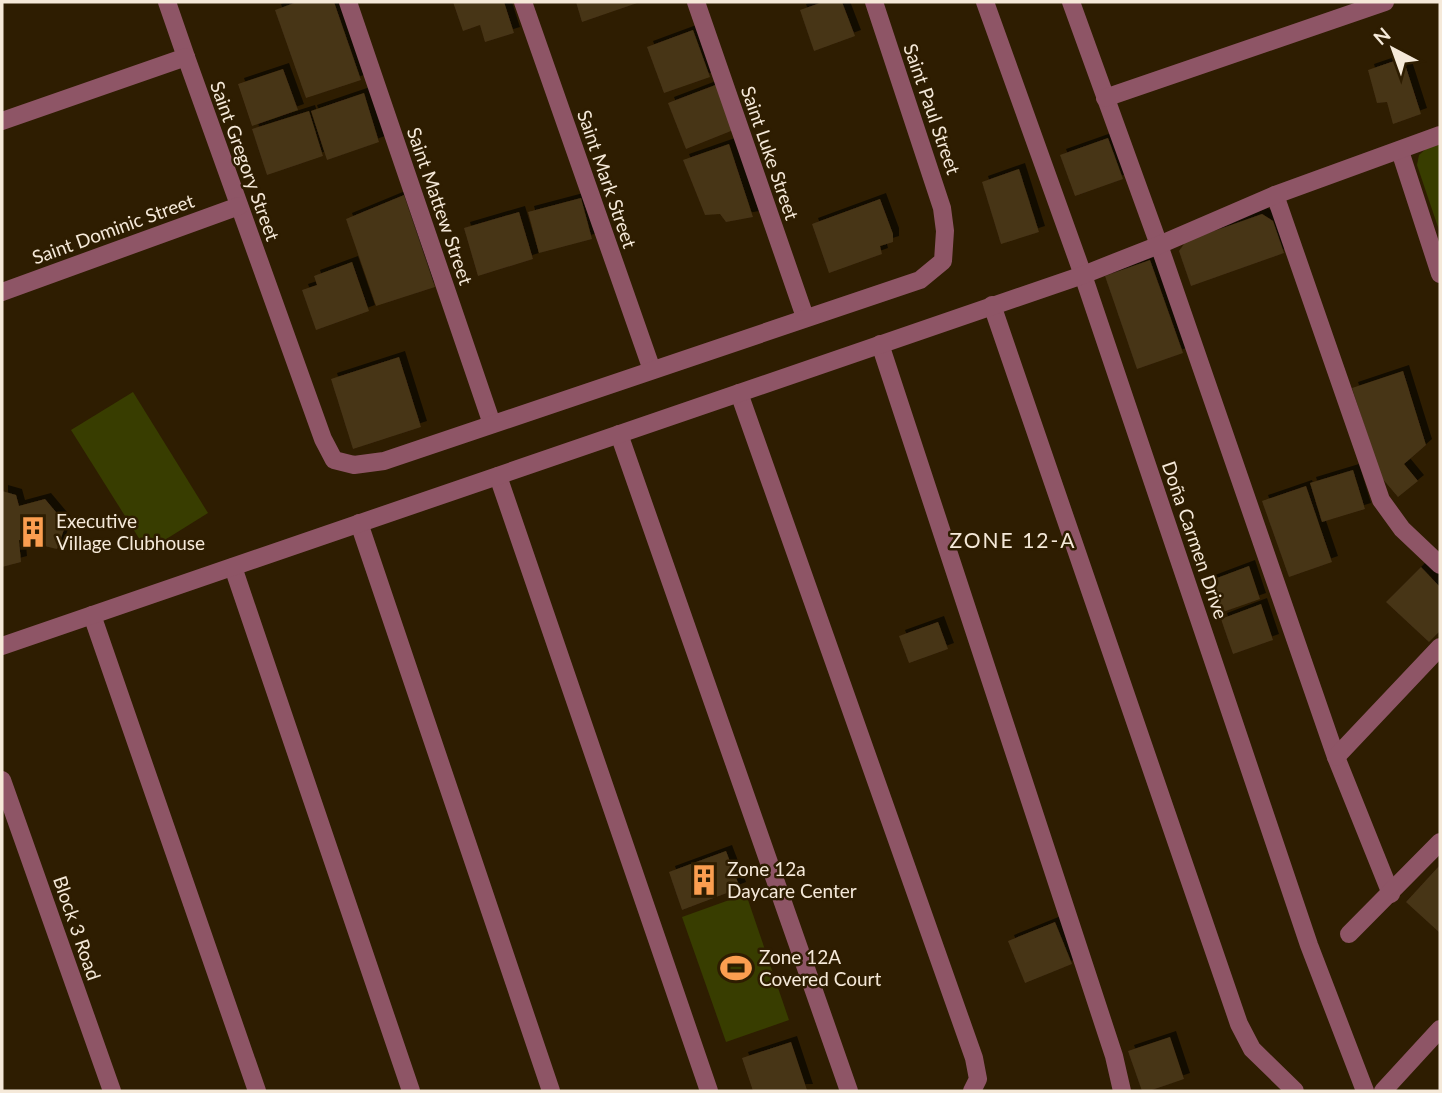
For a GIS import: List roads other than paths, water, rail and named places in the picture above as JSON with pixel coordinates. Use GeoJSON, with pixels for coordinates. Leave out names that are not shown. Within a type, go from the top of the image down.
{"type":"FeatureCollection","features":[{"type":"Feature","properties":{"kind":"street","name":"Saint Gregory Street"},"geometry":{"type":"LineString","coordinates":[[167,2],[312,411],[334,460],[354,466],[383,461],[492,424]]}},
{"type":"Feature","properties":{"kind":"street","name":"Saint Mattew Street"},"geometry":{"type":"LineString","coordinates":[[348,2],[492,424]]}},
{"type":"Feature","properties":{"kind":"street","name":"Saint Mark Street"},"geometry":{"type":"LineString","coordinates":[[523,2],[652,370]]}},
{"type":"Feature","properties":{"kind":"street","name":"Saint Luke Street"},"geometry":{"type":"LineString","coordinates":[[696,2],[805,317]]}},
{"type":"Feature","properties":{"kind":"street","name":"Saint Paul Street"},"geometry":{"type":"LineString","coordinates":[[805,317],[920,280],[943,261],[945,231],[942,208],[874,2]]}},
{"type":"Feature","properties":{"kind":"street","name":"Doña Carmen Drive"},"geometry":{"type":"LineString","coordinates":[[985,2],[1083,275],[1309,945],[1365,1091]]}},
{"type":"Feature","properties":{"kind":"street"},"geometry":{"type":"LineString","coordinates":[[1071,2],[1159,245],[1336,757],[1391,894]]}},
{"type":"Feature","properties":{"kind":"street"},"geometry":{"type":"LineString","coordinates":[[1105,98],[1385,2]]}},
{"type":"Feature","properties":{"kind":"street"},"geometry":{"type":"LineString","coordinates":[[2,121],[186,57]]}},
{"type":"Feature","properties":{"kind":"street"},"geometry":{"type":"LineString","coordinates":[[2,646],[1083,275],[1275,195],[1440,135]]}},
{"type":"Feature","properties":{"kind":"street"},"geometry":{"type":"LineString","coordinates":[[1399,150],[1440,274]]}},
{"type":"Feature","properties":{"kind":"street"},"geometry":{"type":"LineString","coordinates":[[1275,195],[1381,500],[1402,529],[1440,565]]}},
{"type":"Feature","properties":{"kind":"street","name":"Saint Dominic Street"},"geometry":{"type":"LineString","coordinates":[[2,292],[239,206]]}},
{"type":"Feature","properties":{"kind":"street"},"geometry":{"type":"LineString","coordinates":[[992,306],[1239,1024],[1252,1049],[1295,1091]]}},
{"type":"Feature","properties":{"kind":"street"},"geometry":{"type":"LineString","coordinates":[[492,424],[805,317]]}},
{"type":"Feature","properties":{"kind":"street"},"geometry":{"type":"LineString","coordinates":[[880,344],[1106,1030],[1122,1091]]}},
{"type":"Feature","properties":{"kind":"street"},"geometry":{"type":"LineString","coordinates":[[739,393],[974,1058],[978,1079],[972,1091]]}},
{"type":"Feature","properties":{"kind":"street"},"geometry":{"type":"LineString","coordinates":[[619,434],[849,1091]]}},
{"type":"Feature","properties":{"kind":"street"},"geometry":{"type":"LineString","coordinates":[[498,476],[709,1091]]}},
{"type":"Feature","properties":{"kind":"street"},"geometry":{"type":"LineString","coordinates":[[359,523],[551,1091]]}},
{"type":"Feature","properties":{"kind":"street"},"geometry":{"type":"LineString","coordinates":[[233,567],[411,1091]]}},
{"type":"Feature","properties":{"kind":"street"},"geometry":{"type":"LineString","coordinates":[[92,615],[255,1091]]}},
{"type":"Feature","properties":{"kind":"street"},"geometry":{"type":"LineString","coordinates":[[1336,757],[1440,647]]}},
{"type":"Feature","properties":{"kind":"street","name":"Block 3 Road"},"geometry":{"type":"LineString","coordinates":[[2,780],[112,1091]]}},
{"type":"Feature","properties":{"kind":"street"},"geometry":{"type":"LineString","coordinates":[[1349,934],[1440,842]]}},
{"type":"Feature","properties":{"kind":"street"},"geometry":{"type":"LineString","coordinates":[[1383,1091],[1440,1029]]}},
{"type":"Feature","properties":{"kind":"place","name":"Executive Village Clubhouse"},"geometry":{"type":"Point","coordinates":[33,532]}},
{"type":"Feature","properties":{"kind":"place","name":"Zone 12a Daycare Center"},"geometry":{"type":"Point","coordinates":[704,880]}},
{"type":"Feature","properties":{"kind":"place","name":"Zone 12A Covered Court"},"geometry":{"type":"Point","coordinates":[736,968]}},
{"type":"Feature","properties":{"kind":"district","name":"ZONE 12-A"},"geometry":{"type":"Point","coordinates":[1013,541]}}]}
